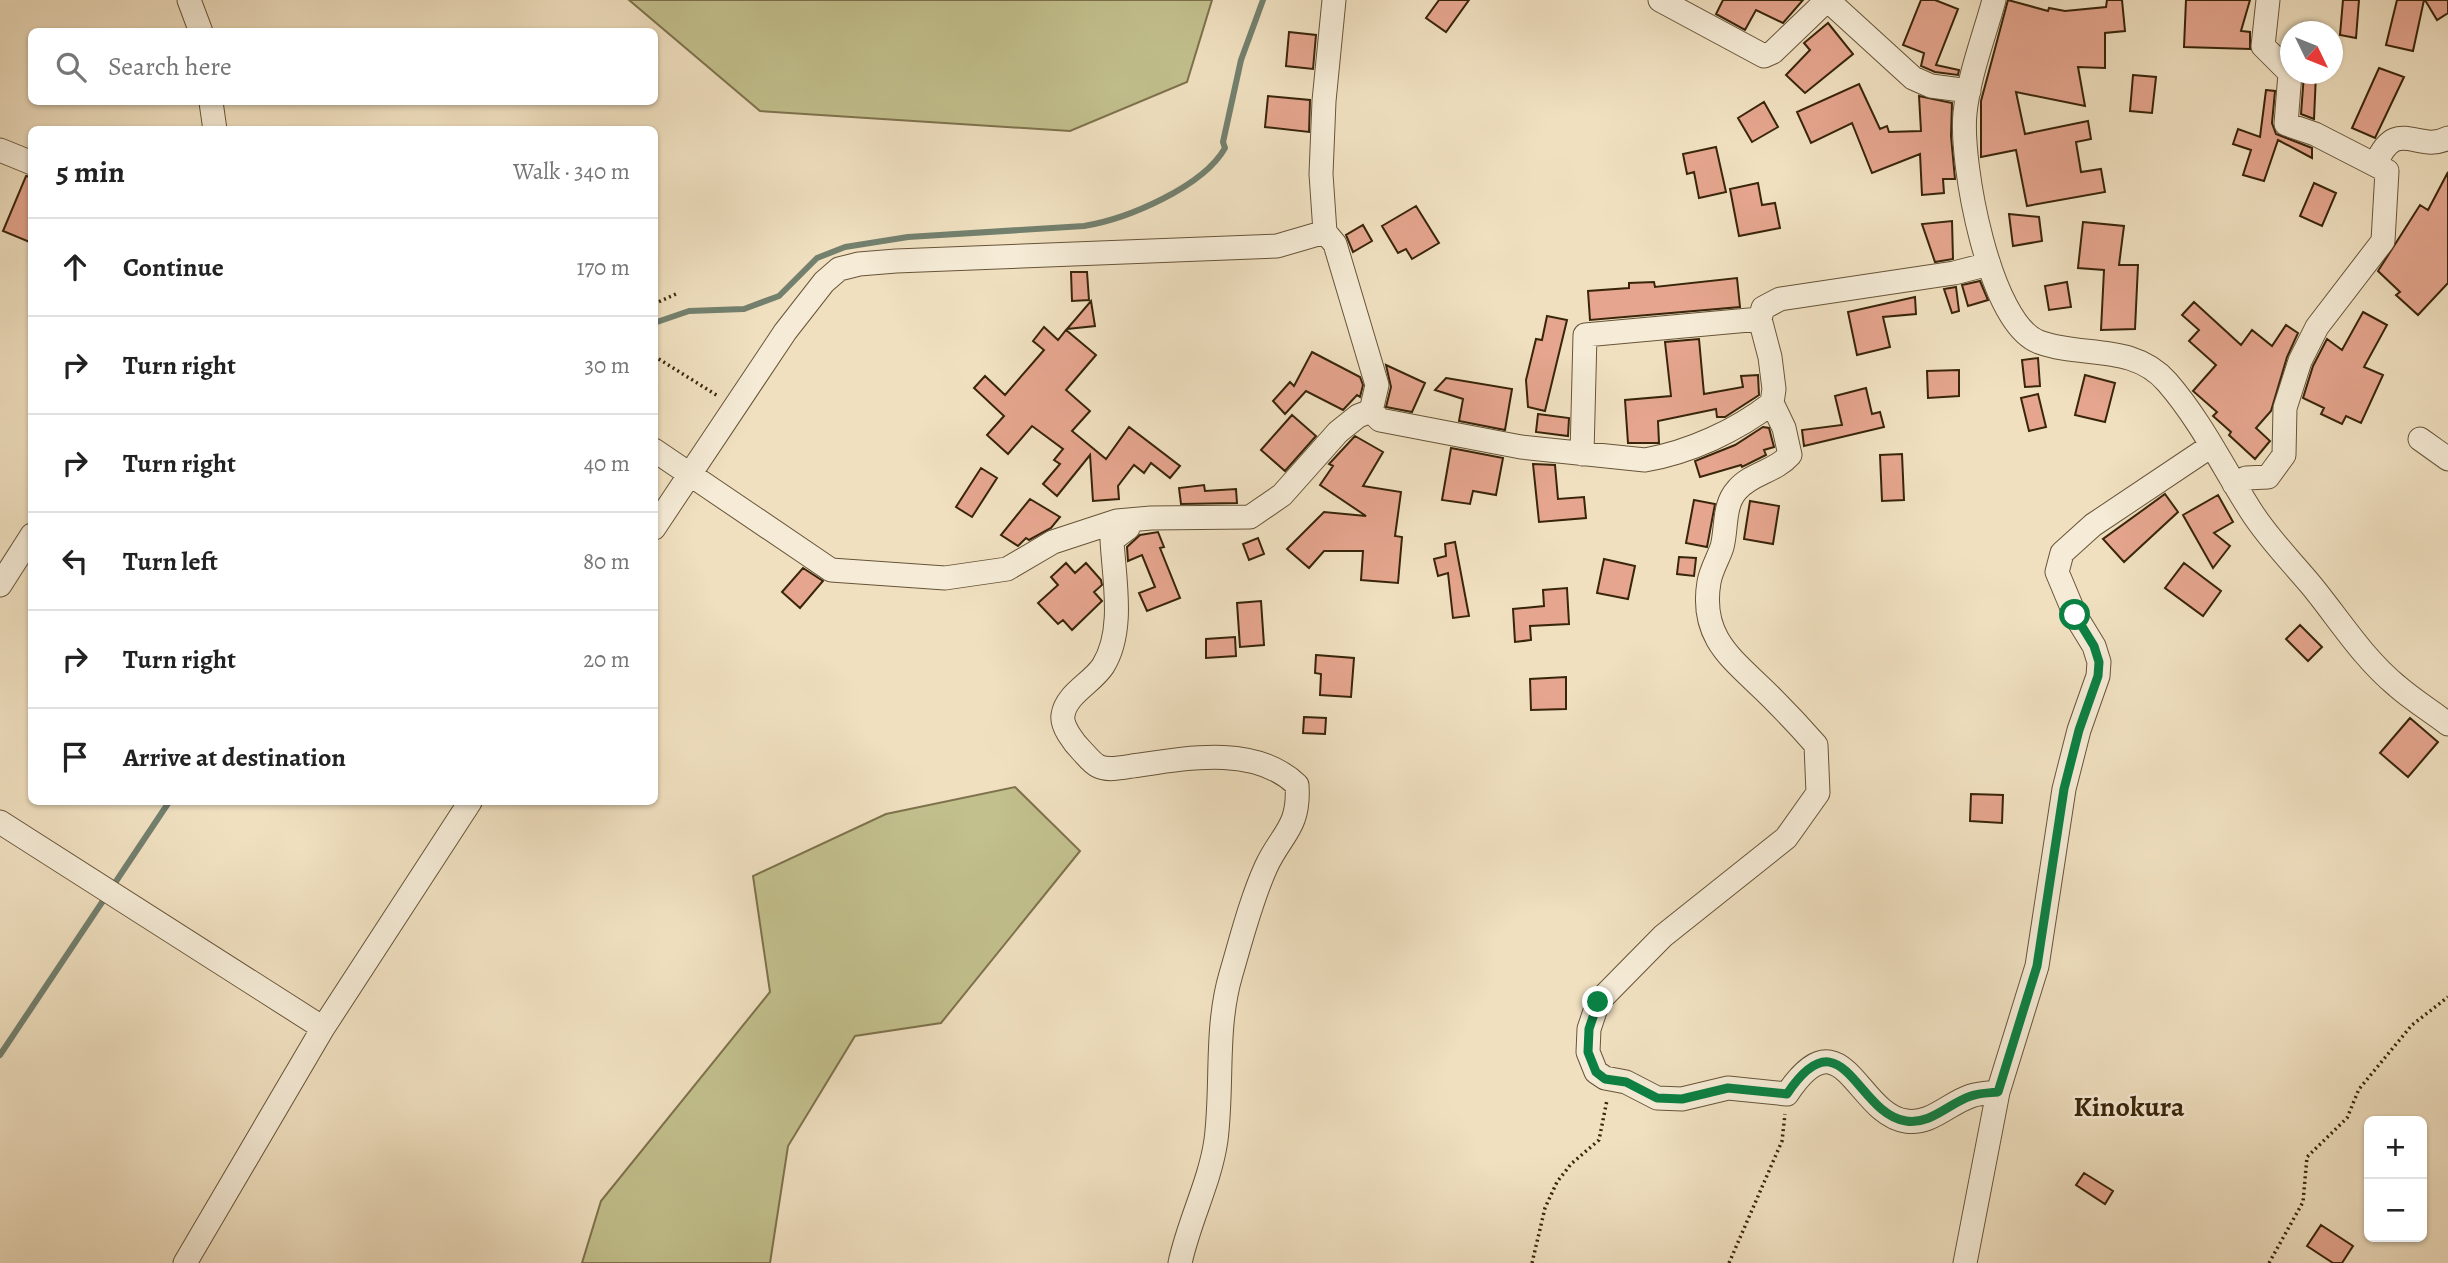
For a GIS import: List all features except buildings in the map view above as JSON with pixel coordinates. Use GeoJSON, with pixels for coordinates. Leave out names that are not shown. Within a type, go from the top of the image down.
{"type":"FeatureCollection","features":[{"type":"Feature","properties":{"kind":"street"},"geometry":{"type":"LineString","coordinates":[[189,0],[200,28]]}},
{"type":"Feature","properties":{"kind":"street"},"geometry":{"type":"LineString","coordinates":[[1334,0],[1324,101],[1321,174],[1325,232],[1335,244],[1377,385],[1371,411]]}},
{"type":"Feature","properties":{"kind":"street"},"geometry":{"type":"LineString","coordinates":[[1660,0],[1764,57],[1773,52],[1816,9],[1824,3],[1833,5],[1913,78],[1931,86],[1969,91]]}},
{"type":"Feature","properties":{"kind":"street"},"geometry":{"type":"LineString","coordinates":[[1994,0],[1969,91],[1965,145],[1975,209],[1989,264],[2007,310],[2022,331],[2036,341],[2056,347],[2122,355],[2146,364],[2167,382],[2211,446],[2252,514],[2350,638],[2396,686],[2448,724]]}},
{"type":"Feature","properties":{"kind":"street"},"geometry":{"type":"LineString","coordinates":[[2234,484],[2246,478],[2268,477],[2279,466],[2284,455],[2285,408],[2300,361],[2329,308],[2383,241],[2387,173],[2376,164],[2315,134],[2286,124],[2290,73],[2263,46],[2268,0]]}},
{"type":"Feature","properties":{"kind":"street"},"geometry":{"type":"LineString","coordinates":[[211,105],[214,126]]}},
{"type":"Feature","properties":{"kind":"street"},"geometry":{"type":"LineString","coordinates":[[2376,164],[2382,149],[2393,140],[2403,137],[2428,142],[2448,138]]}},
{"type":"Feature","properties":{"kind":"street"},"geometry":{"type":"LineString","coordinates":[[0,150],[28,161]]}},
{"type":"Feature","properties":{"kind":"street"},"geometry":{"type":"LineString","coordinates":[[658,521],[802,309],[824,282],[839,269],[859,264],[1040,254],[1277,246],[1325,232]]}},
{"type":"Feature","properties":{"kind":"street"},"geometry":{"type":"LineString","coordinates":[[1989,264],[1954,273],[1780,299],[1763,308],[1760,319],[1770,357],[1774,389],[1772,403],[1784,428],[1790,455],[1781,465],[1748,480],[1735,491],[1728,509],[1722,546],[1709,582],[1708,616],[1725,655],[1771,697],[1816,745],[1818,793],[1786,838],[1663,936],[1598,1002],[1589,1029],[1588,1052],[1596,1072],[1613,1082],[1626,1082],[1657,1098],[1682,1099],[1728,1088],[1787,1094],[1812,1066],[1824,1062],[1836,1063],[1849,1070],[1889,1117],[1909,1122],[1932,1117],[1971,1096],[1998,1092]]}},
{"type":"Feature","properties":{"kind":"street"},"geometry":{"type":"LineString","coordinates":[[1582,454],[1585,335],[1760,319]]}},
{"type":"Feature","properties":{"kind":"street"},"geometry":{"type":"LineString","coordinates":[[1371,411],[1380,420],[1449,435],[1645,460],[1673,455],[1747,421],[1772,403]]}},
{"type":"Feature","properties":{"kind":"street"},"geometry":{"type":"LineString","coordinates":[[658,452],[819,563],[840,572],[945,578],[1007,569],[1053,542],[1088,529],[1128,520],[1250,517],[1282,495],[1338,432],[1358,416],[1371,411]]}},
{"type":"Feature","properties":{"kind":"street"},"geometry":{"type":"LineString","coordinates":[[2420,439],[2448,459]]}},
{"type":"Feature","properties":{"kind":"street"},"geometry":{"type":"LineString","coordinates":[[1965,1263],[1998,1092],[2037,966],[2064,789],[2079,730],[2098,676],[2099,662],[2094,646],[2075,615],[2057,572],[2062,553],[2093,525],[2211,446]]}},
{"type":"Feature","properties":{"kind":"street"},"geometry":{"type":"LineString","coordinates":[[1128,520],[1128,528],[1112,540],[1115,621],[1111,652],[1102,668],[1067,702],[1062,717],[1066,729],[1080,749],[1098,766],[1118,768],[1187,758],[1219,757],[1268,766],[1284,772],[1297,785],[1298,800],[1294,821],[1266,866],[1230,978],[1219,1061],[1216,1139],[1212,1161],[1187,1229],[1180,1263]]}},
{"type":"Feature","properties":{"kind":"street"},"geometry":{"type":"LineString","coordinates":[[0,584],[28,541]]}},
{"type":"Feature","properties":{"kind":"street"},"geometry":{"type":"LineString","coordinates":[[185,1263],[323,1028],[468,805]]}},
{"type":"Feature","properties":{"kind":"street"},"geometry":{"type":"LineString","coordinates":[[0,822],[323,1028]]}},
{"type":"Feature","properties":{"kind":"path"},"geometry":{"type":"LineString","coordinates":[[658,302],[676,295]]}},
{"type":"Feature","properties":{"kind":"path"},"geometry":{"type":"LineString","coordinates":[[658,358],[735,406]]}},
{"type":"Feature","properties":{"kind":"path"},"geometry":{"type":"LineString","coordinates":[[2269,1263],[2303,1202],[2308,1157],[2347,1118],[2360,1089],[2412,1025],[2448,997]]}},
{"type":"Feature","properties":{"kind":"path"},"geometry":{"type":"LineString","coordinates":[[1532,1263],[1545,1208],[1557,1182],[1571,1164],[1592,1148],[1603,1132],[1613,1082]]}},
{"type":"Feature","properties":{"kind":"path"},"geometry":{"type":"LineString","coordinates":[[1730,1263],[1782,1141],[1787,1094]]}},
{"type":"Feature","properties":{"kind":"shaded area"},"geometry":{"type":"Polygon","coordinates":[[[629,0],[1212,0],[1187,82],[1070,131],[760,111],[629,0]]]}},
{"type":"Feature","properties":{"kind":"shaded area"},"geometry":{"type":"Polygon","coordinates":[[[1015,787],[1080,851],[941,1023],[855,1036],[788,1146],[770,1263],[582,1263],[601,1201],[770,992],[753,876],[886,814],[1015,787]]]}},
{"type":"Feature","properties":{"kind":"waterway"},"geometry":{"type":"LineString","coordinates":[[658,322],[689,311],[744,309],[779,296],[817,258],[845,247],[908,237],[1084,226],[1142,209],[1162,199],[1200,176],[1225,148],[1223,142],[1241,60],[1263,0]]}},
{"type":"Feature","properties":{"kind":"waterway"},"geometry":{"type":"LineString","coordinates":[[0,1055],[167,805]]}},
{"type":"Feature","properties":{"kind":"district","name":"Kinokura"},"geometry":{"type":"Point","coordinates":[2129,1106]}},
{"type":"Feature","properties":{"kind":"route"},"geometry":{"type":"LineString","coordinates":[[1598,1002],[1589,1029],[1588,1052],[1596,1072],[1605,1079],[1626,1082],[1657,1098],[1682,1099],[1728,1088],[1749,1088],[1787,1094],[1797,1079],[1812,1066],[1824,1062],[1836,1063],[1849,1070],[1889,1117],[1909,1122],[1932,1117],[1971,1096],[1998,1092],[2037,966],[2064,789],[2079,730],[2098,676],[2099,662],[2094,646],[2075,615]]}}]}
